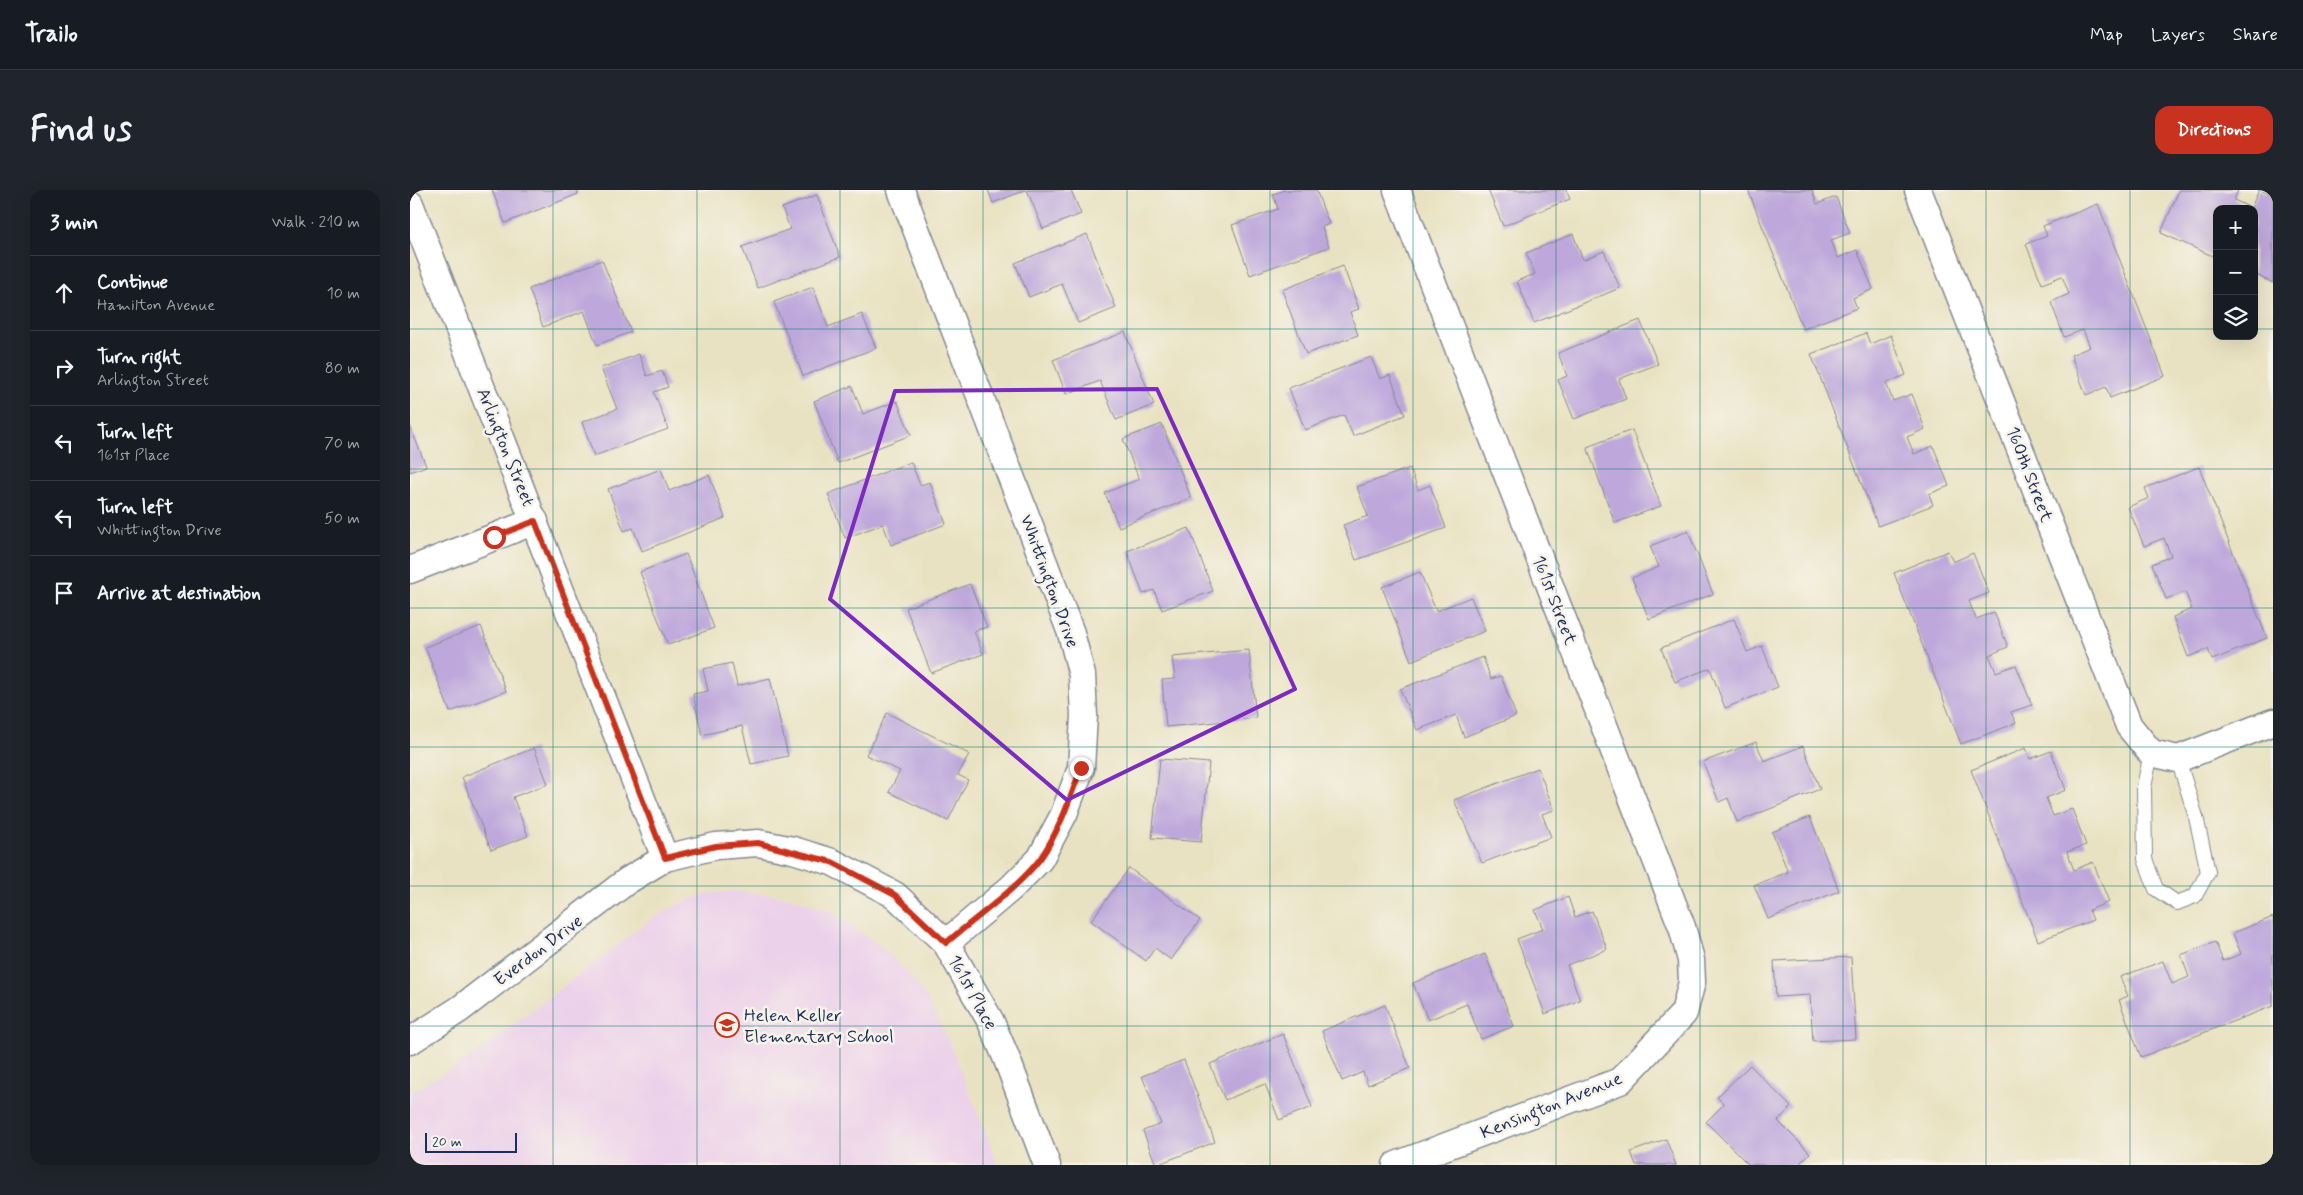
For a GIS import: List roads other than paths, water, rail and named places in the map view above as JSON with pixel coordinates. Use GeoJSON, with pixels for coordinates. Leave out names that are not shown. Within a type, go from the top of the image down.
{"type":"FeatureCollection","features":[{"type":"Feature","properties":{"kind":"street","name":"Whittington Drive"},"geometry":{"type":"LineString","coordinates":[[901,190],[1072,633],[1082,675],[1084,716],[1081,768],[1064,814],[1040,858],[1011,888],[946,943]]}},
{"type":"Feature","properties":{"kind":"street","name":"161st Street"},"geometry":{"type":"LineString","coordinates":[[1397,190],[1682,927],[1691,960],[1692,982],[1684,1013]]}},
{"type":"Feature","properties":{"kind":"street","name":"160th Street"},"geometry":{"type":"LineString","coordinates":[[1918,190],[2129,726],[2151,753]]}},
{"type":"Feature","properties":{"kind":"street","name":"Arlington Street"},"geometry":{"type":"LineString","coordinates":[[410,204],[665,858]]}},
{"type":"Feature","properties":{"kind":"street"},"geometry":{"type":"LineString","coordinates":[[410,570],[535,521]]}},
{"type":"Feature","properties":{"kind":"street"},"geometry":{"type":"LineString","coordinates":[[2151,753],[2178,760],[2273,722]]}},
{"type":"Feature","properties":{"kind":"street","name":"161st Place"},"geometry":{"type":"LineString","coordinates":[[665,858],[716,846],[758,843],[832,862],[895,895],[946,943],[991,1022],[1047,1165]]}},
{"type":"Feature","properties":{"kind":"street","name":"Everdon Drive"},"geometry":{"type":"LineString","coordinates":[[410,1040],[460,1009],[627,881],[665,858]]}},
{"type":"Feature","properties":{"kind":"street","name":"Kensington Avenue"},"geometry":{"type":"LineString","coordinates":[[1396,1165],[1620,1081],[1684,1013]]}},
{"type":"Feature","properties":{"kind":"lane"},"geometry":{"type":"LineString","coordinates":[[2151,753],[2144,787],[2145,859],[2156,889],[2177,903],[2196,896],[2208,872],[2196,817],[2178,760]]}},
{"type":"Feature","properties":{"kind":"place","name":"Helen Keller Elementary School"},"geometry":{"type":"Point","coordinates":[727,1025]}}]}
